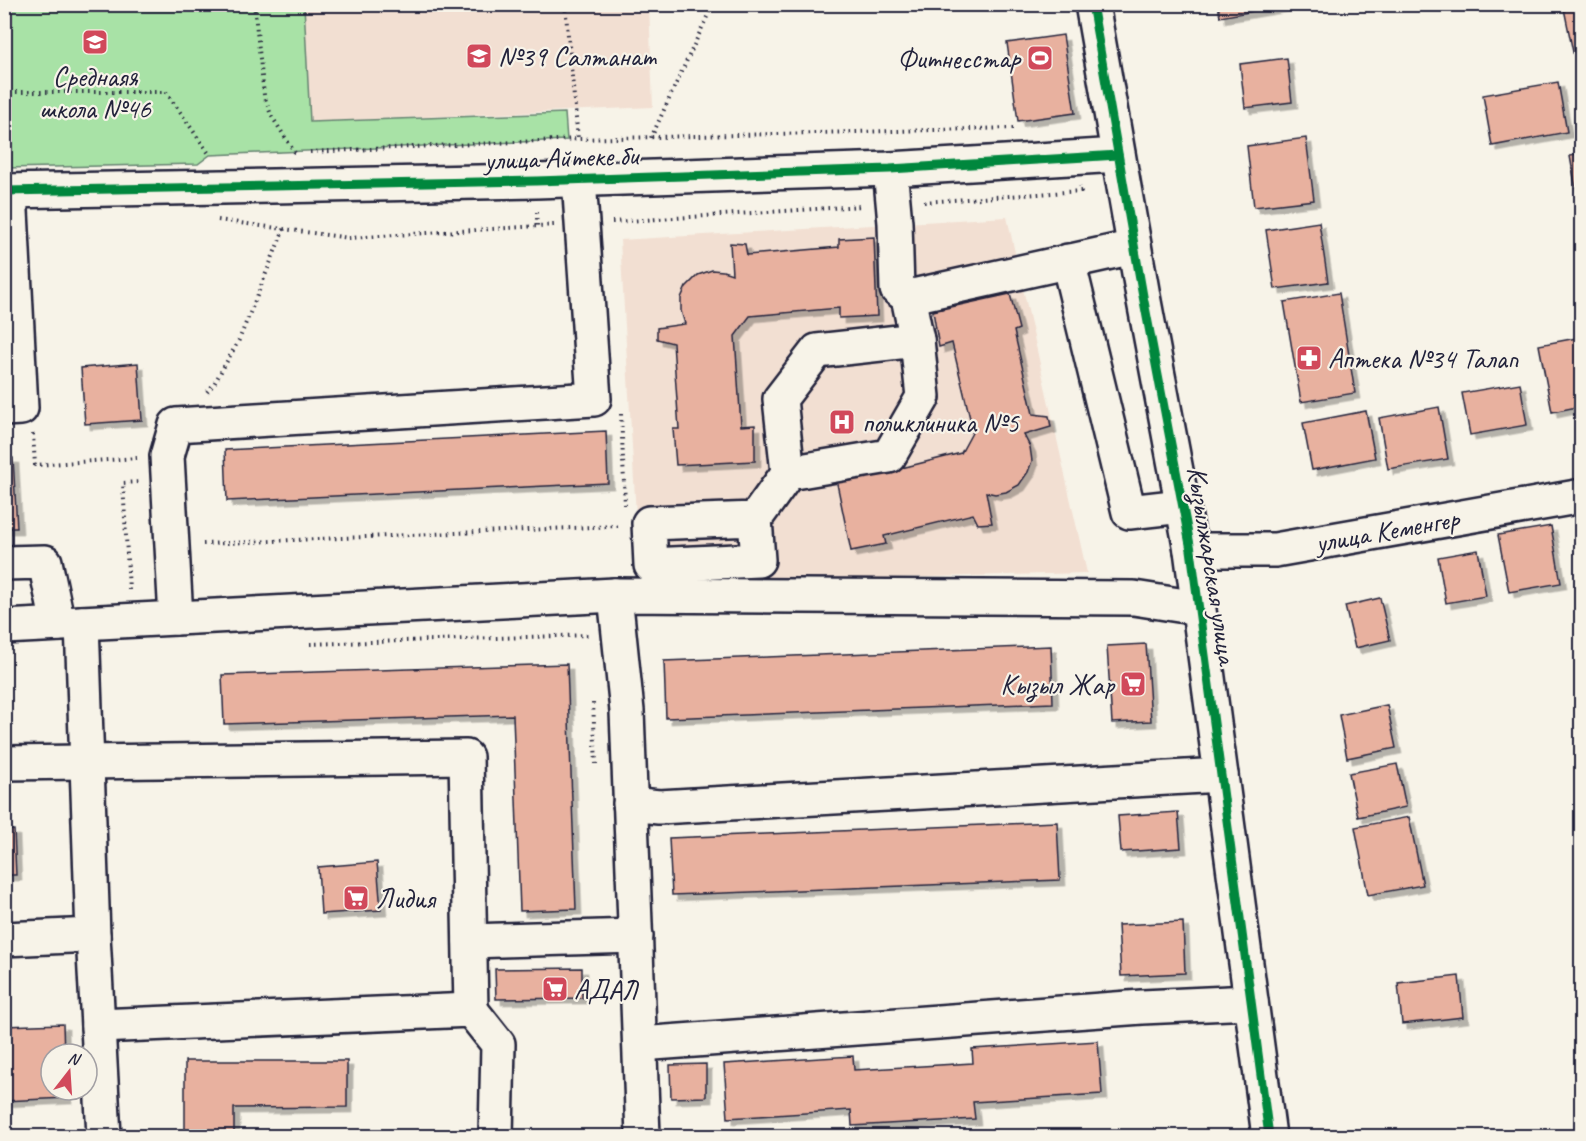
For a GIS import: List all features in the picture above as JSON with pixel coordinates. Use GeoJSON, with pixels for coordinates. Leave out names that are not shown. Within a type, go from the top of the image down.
{"type":"FeatureCollection","features":[{"type":"Feature","properties":{"kind":"street","name":"Кызылжарская улица"},"geometry":{"type":"LineString","coordinates":[[1092,4],[1134,247],[1191,550],[1269,1137]]}},
{"type":"Feature","properties":{"kind":"street","name":"улица Айтеке би"},"geometry":{"type":"LineString","coordinates":[[7,191],[579,179],[890,169],[1118,155]]}},
{"type":"Feature","properties":{"kind":"street"},"geometry":{"type":"LineString","coordinates":[[788,473],[890,456],[923,397],[917,340],[908,297],[897,289],[895,223],[890,169]]}},
{"type":"Feature","properties":{"kind":"street"},"geometry":{"type":"LineString","coordinates":[[176,618],[170,454],[594,399],[579,179]]}},
{"type":"Feature","properties":{"kind":"street"},"geometry":{"type":"LineString","coordinates":[[7,191],[13,408]]}},
{"type":"Feature","properties":{"kind":"street"},"geometry":{"type":"LineString","coordinates":[[908,297],[1134,247]]}},
{"type":"Feature","properties":{"kind":"street"},"geometry":{"type":"LineString","coordinates":[[1068,261],[1129,512],[1182,506]]}},
{"type":"Feature","properties":{"kind":"street"},"geometry":{"type":"LineString","coordinates":[[755,519],[788,473],[780,399],[817,351],[917,340]]}},
{"type":"Feature","properties":{"kind":"street","name":"улица Кеменгер"},"geometry":{"type":"LineString","coordinates":[[1191,550],[1275,550],[1581,496]]}},
{"type":"Feature","properties":{"kind":"street"},"geometry":{"type":"LineString","coordinates":[[4,563],[45,562],[70,623],[88,762],[93,935],[104,1137]]}},
{"type":"Feature","properties":{"kind":"street"},"geometry":{"type":"LineString","coordinates":[[615,596],[627,711],[643,1137]]}},
{"type":"Feature","properties":{"kind":"street"},"geometry":{"type":"LineString","coordinates":[[4,627],[615,596],[1134,598],[1198,608]]}},
{"type":"Feature","properties":{"kind":"street"},"geometry":{"type":"LineString","coordinates":[[4,763],[466,757],[471,1010],[498,1044],[496,1137]]}},
{"type":"Feature","properties":{"kind":"street"},"geometry":{"type":"LineString","coordinates":[[630,804],[659,807],[1221,775]]}},
{"type":"Feature","properties":{"kind":"street"},"geometry":{"type":"LineString","coordinates":[[4,939],[93,935]]}},
{"type":"Feature","properties":{"kind":"street"},"geometry":{"type":"LineString","coordinates":[[470,941],[636,936]]}},
{"type":"Feature","properties":{"kind":"street"},"geometry":{"type":"LineString","coordinates":[[639,1044],[1142,1007],[1251,1002]]}},
{"type":"Feature","properties":{"kind":"street"},"geometry":{"type":"LineString","coordinates":[[98,1026],[471,1010]]}},
{"type":"Feature","properties":{"kind":"street"},"geometry":{"type":"LineString","coordinates":[[509,1137],[520,1137]]}},
{"type":"Feature","properties":{"kind":"path"},"geometry":{"type":"LineString","coordinates":[[254,4],[264,95],[271,115],[295,153]]}},
{"type":"Feature","properties":{"kind":"path"},"geometry":{"type":"LineString","coordinates":[[565,4],[578,139]]}},
{"type":"Feature","properties":{"kind":"path"},"geometry":{"type":"LineString","coordinates":[[651,138],[712,4]]}},
{"type":"Feature","properties":{"kind":"path"},"geometry":{"type":"LineString","coordinates":[[4,92],[166,92],[209,155],[220,155]]}},
{"type":"Feature","properties":{"kind":"path"},"geometry":{"type":"LineString","coordinates":[[284,153],[578,139],[1020,128]]}},
{"type":"Feature","properties":{"kind":"path"},"geometry":{"type":"LineString","coordinates":[[131,621],[123,483],[170,454],[214,384],[238,340],[284,229]]}},
{"type":"Feature","properties":{"kind":"path"},"geometry":{"type":"LineString","coordinates":[[594,399],[621,397],[626,514]]}},
{"type":"Feature","properties":{"kind":"path"},"geometry":{"type":"LineString","coordinates":[[13,408],[31,408],[35,465],[170,454]]}},
{"type":"Feature","properties":{"kind":"path"},"geometry":{"type":"LineString","coordinates":[[172,546],[626,526]]}},
{"type":"Feature","properties":{"kind":"shaded area","name":"№39 Салтанат"},"geometry":{"type":"Polygon","coordinates":[[[304,5],[649,5],[653,107],[309,122],[304,5]]]}},
{"type":"Feature","properties":{"kind":"shaded area","name":"поликлиника №5"},"geometry":{"type":"Polygon","coordinates":[[[1007,217],[1087,573],[640,584],[620,240],[1007,217]]]}},
{"type":"Feature","properties":{"kind":"green space"},"geometry":{"type":"Polygon","coordinates":[[[4,5],[304,5],[310,122],[565,113],[567,140],[210,155],[198,164],[5,168],[4,5]]]}},
{"type":"Feature","properties":{"kind":"building"},"geometry":{"type":"Polygon","coordinates":[[[1218,4],[1289,4],[1289,5],[1220,17],[1218,4]]]}},
{"type":"Feature","properties":{"kind":"building"},"geometry":{"type":"Polygon","coordinates":[[[1563,4],[1582,4],[1582,56],[1574,57],[1563,4]]]}},
{"type":"Feature","properties":{"kind":"building"},"geometry":{"type":"Polygon","coordinates":[[[1063,35],[1075,113],[1018,121],[1007,43],[1063,35]]]}},
{"type":"Feature","properties":{"kind":"building"},"geometry":{"type":"Polygon","coordinates":[[[1287,58],[1292,102],[1245,108],[1240,64],[1287,58]]]}},
{"type":"Feature","properties":{"kind":"building"},"geometry":{"type":"Polygon","coordinates":[[[1558,82],[1567,132],[1492,146],[1483,95],[1558,82]]]}},
{"type":"Feature","properties":{"kind":"building"},"geometry":{"type":"Polygon","coordinates":[[[1306,138],[1314,200],[1254,207],[1247,146],[1306,138]]]}},
{"type":"Feature","properties":{"kind":"building"},"geometry":{"type":"Polygon","coordinates":[[[1582,154],[1582,207],[1579,207],[1570,156],[1582,154]]]}},
{"type":"Feature","properties":{"kind":"building"},"geometry":{"type":"Polygon","coordinates":[[[1319,222],[1328,282],[1275,289],[1266,230],[1319,222]]]}},
{"type":"Feature","properties":{"kind":"building"},"geometry":{"type":"Polygon","coordinates":[[[874,237],[877,316],[839,318],[839,308],[750,316],[735,336],[741,426],[755,425],[755,461],[676,465],[673,429],[679,429],[673,343],[657,339],[657,328],[685,324],[681,311],[681,298],[686,287],[698,275],[712,270],[732,274],[730,243],[745,244],[747,255],[839,247],[839,239],[874,237]]]}},
{"type":"Feature","properties":{"kind":"building"},"geometry":{"type":"Polygon","coordinates":[[[1339,293],[1355,393],[1301,402],[1284,302],[1339,293]]]}},
{"type":"Feature","properties":{"kind":"building"},"geometry":{"type":"Polygon","coordinates":[[[1010,294],[1019,329],[1014,331],[1033,414],[1049,416],[1051,427],[1024,435],[1030,447],[1032,461],[1028,472],[1019,485],[1006,492],[995,494],[986,492],[992,523],[978,524],[973,514],[884,536],[886,544],[851,551],[835,474],[874,475],[961,453],[973,431],[952,343],[939,347],[933,311],[1010,294]]]}},
{"type":"Feature","properties":{"kind":"building"},"geometry":{"type":"Polygon","coordinates":[[[1582,337],[1582,406],[1552,412],[1539,345],[1582,337]]]}},
{"type":"Feature","properties":{"kind":"building"},"geometry":{"type":"Polygon","coordinates":[[[138,363],[142,420],[85,424],[81,368],[138,363]]]}},
{"type":"Feature","properties":{"kind":"building"},"geometry":{"type":"Polygon","coordinates":[[[1520,383],[1527,425],[1470,435],[1462,393],[1520,383]]]}},
{"type":"Feature","properties":{"kind":"building"},"geometry":{"type":"Polygon","coordinates":[[[1439,407],[1448,459],[1388,469],[1379,418],[1439,407]]]}},
{"type":"Feature","properties":{"kind":"building"},"geometry":{"type":"Polygon","coordinates":[[[1366,411],[1375,458],[1312,470],[1303,423],[1366,411]]]}},
{"type":"Feature","properties":{"kind":"building"},"geometry":{"type":"Polygon","coordinates":[[[606,431],[608,483],[227,501],[225,450],[606,431]]]}},
{"type":"Feature","properties":{"kind":"building"},"geometry":{"type":"Polygon","coordinates":[[[4,458],[13,458],[17,528],[4,528],[4,458]]]}},
{"type":"Feature","properties":{"kind":"building"},"geometry":{"type":"Polygon","coordinates":[[[1551,526],[1561,583],[1509,592],[1498,535],[1551,526]]]}},
{"type":"Feature","properties":{"kind":"building"},"geometry":{"type":"Polygon","coordinates":[[[1478,550],[1486,596],[1446,603],[1438,557],[1478,550]]]}},
{"type":"Feature","properties":{"kind":"building"},"geometry":{"type":"Polygon","coordinates":[[[1380,598],[1390,640],[1355,648],[1345,606],[1380,598]]]}},
{"type":"Feature","properties":{"kind":"building"},"geometry":{"type":"Polygon","coordinates":[[[1146,644],[1151,721],[1112,723],[1107,646],[1146,644]]]}},
{"type":"Feature","properties":{"kind":"building"},"geometry":{"type":"Polygon","coordinates":[[[1051,646],[1053,703],[666,718],[664,661],[1051,646]]]}},
{"type":"Feature","properties":{"kind":"building"},"geometry":{"type":"Polygon","coordinates":[[[567,664],[576,909],[520,911],[513,715],[224,724],[222,675],[567,664]]]}},
{"type":"Feature","properties":{"kind":"building"},"geometry":{"type":"Polygon","coordinates":[[[1387,705],[1396,748],[1347,758],[1339,715],[1387,705]]]}},
{"type":"Feature","properties":{"kind":"building"},"geometry":{"type":"Polygon","coordinates":[[[1397,764],[1406,807],[1358,817],[1349,773],[1397,764]]]}},
{"type":"Feature","properties":{"kind":"building"},"geometry":{"type":"Polygon","coordinates":[[[1178,812],[1181,848],[1121,852],[1118,816],[1178,812]]]}},
{"type":"Feature","properties":{"kind":"building"},"geometry":{"type":"Polygon","coordinates":[[[1409,817],[1423,885],[1368,895],[1355,827],[1409,817]]]}},
{"type":"Feature","properties":{"kind":"building"},"geometry":{"type":"Polygon","coordinates":[[[1057,822],[1060,880],[672,895],[669,838],[1057,822]]]}},
{"type":"Feature","properties":{"kind":"building"},"geometry":{"type":"Polygon","coordinates":[[[14,830],[16,875],[4,875],[4,831],[14,830]]]}},
{"type":"Feature","properties":{"kind":"building"},"geometry":{"type":"Polygon","coordinates":[[[377,862],[381,910],[321,914],[318,867],[377,862]]]}},
{"type":"Feature","properties":{"kind":"building"},"geometry":{"type":"Polygon","coordinates":[[[1183,922],[1185,973],[1121,976],[1118,925],[1183,922]]]}},
{"type":"Feature","properties":{"kind":"building"},"geometry":{"type":"Polygon","coordinates":[[[582,968],[582,998],[496,999],[495,969],[582,968]]]}},
{"type":"Feature","properties":{"kind":"building"},"geometry":{"type":"Polygon","coordinates":[[[1459,976],[1463,1017],[1402,1024],[1398,983],[1459,976]]]}},
{"type":"Feature","properties":{"kind":"building"},"geometry":{"type":"Polygon","coordinates":[[[63,1024],[64,1042],[39,1042],[39,1099],[4,1101],[4,1026],[63,1024]]]}},
{"type":"Feature","properties":{"kind":"building"},"geometry":{"type":"Polygon","coordinates":[[[1098,1041],[1102,1094],[973,1102],[975,1119],[852,1126],[851,1110],[728,1118],[724,1064],[853,1056],[854,1070],[973,1063],[972,1049],[1098,1041]]]}},
{"type":"Feature","properties":{"kind":"building"},"geometry":{"type":"Polygon","coordinates":[[[185,1061],[347,1061],[347,1107],[234,1108],[234,1136],[185,1136],[185,1061]]]}},
{"type":"Feature","properties":{"kind":"building"},"geometry":{"type":"Polygon","coordinates":[[[706,1064],[706,1097],[671,1098],[670,1065],[706,1064]]]}},
{"type":"Feature","properties":{"kind":"cycle path"},"geometry":{"type":"LineString","coordinates":[[1092,4],[1143,296],[1191,550],[1269,1136]]}},
{"type":"Feature","properties":{"kind":"cycle path"},"geometry":{"type":"LineString","coordinates":[[4,191],[536,181],[890,169],[1118,155]]}},
{"type":"Feature","properties":{"kind":"place","name":"Среднаяя школа №46"},"geometry":{"type":"Point","coordinates":[95,42]}},
{"type":"Feature","properties":{"kind":"place","name":"№39 Салтанат"},"geometry":{"type":"Point","coordinates":[479,56]}},
{"type":"Feature","properties":{"kind":"place","name":"Фитнесстар"},"geometry":{"type":"Point","coordinates":[1040,58]}},
{"type":"Feature","properties":{"kind":"place","name":"Аптека №34 Талап"},"geometry":{"type":"Point","coordinates":[1309,358]}},
{"type":"Feature","properties":{"kind":"place","name":"поликлиника №5"},"geometry":{"type":"Point","coordinates":[842,422]}},
{"type":"Feature","properties":{"kind":"place","name":"Кызыл Жар"},"geometry":{"type":"Point","coordinates":[1133,684]}},
{"type":"Feature","properties":{"kind":"place","name":"Лидия"},"geometry":{"type":"Point","coordinates":[356,898]}},
{"type":"Feature","properties":{"kind":"place","name":"АДАЛ"},"geometry":{"type":"Point","coordinates":[555,989]}}]}
